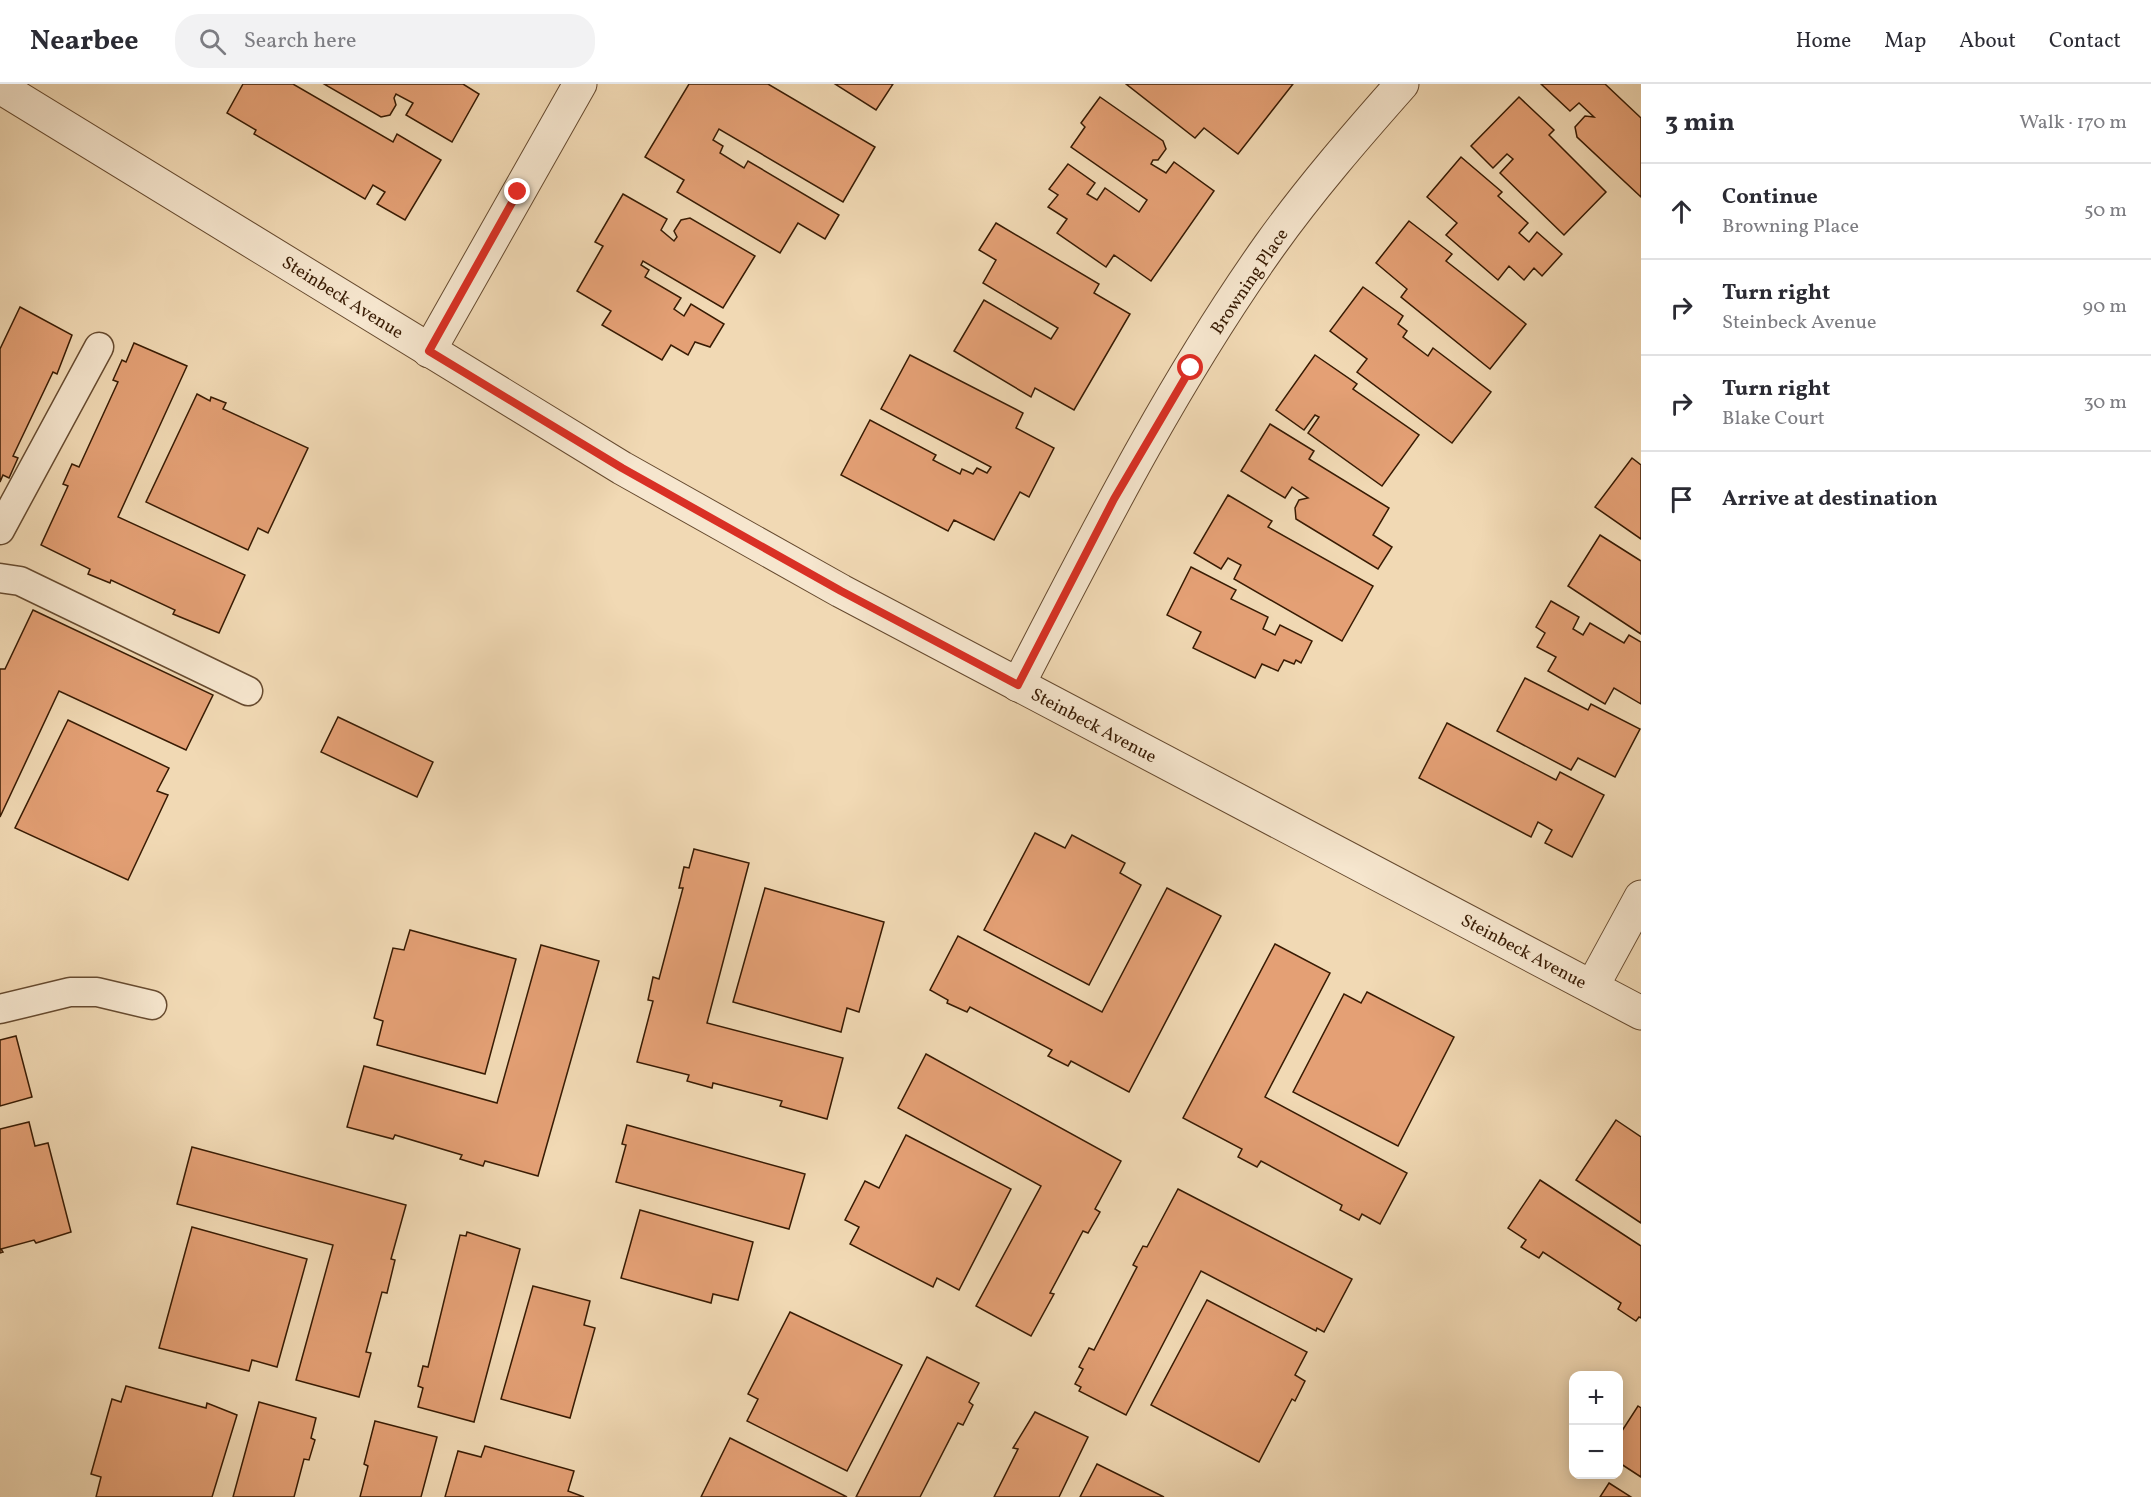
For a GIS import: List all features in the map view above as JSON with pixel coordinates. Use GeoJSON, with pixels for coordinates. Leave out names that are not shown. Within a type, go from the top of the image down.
{"type":"FeatureCollection","features":[{"type":"Feature","properties":{"kind":"street"},"geometry":{"type":"LineString","coordinates":[[429,351],[580,84]]}},
{"type":"Feature","properties":{"kind":"street","name":"Browning Place"},"geometry":{"type":"LineString","coordinates":[[1018,685],[1114,499],[1209,340],[1270,246],[1349,144],[1401,84]]}},
{"type":"Feature","properties":{"kind":"street","name":"Steinbeck Avenue"},"geometry":{"type":"LineString","coordinates":[[0,87],[154,179],[429,351],[622,468],[841,591],[1641,1013]]}},
{"type":"Feature","properties":{"kind":"street"},"geometry":{"type":"LineString","coordinates":[[1592,987],[1641,897]]}},
{"type":"Feature","properties":{"kind":"lane"},"geometry":{"type":"LineString","coordinates":[[0,530],[99,346]]}},
{"type":"Feature","properties":{"kind":"lane"},"geometry":{"type":"LineString","coordinates":[[0,578],[20,581],[248,691]]}},
{"type":"Feature","properties":{"kind":"lane"},"geometry":{"type":"LineString","coordinates":[[0,1009],[70,992],[98,992],[152,1005]]}},
{"type":"Feature","properties":{"kind":"building"},"geometry":{"type":"Polygon","coordinates":[[[243,84],[293,84],[393,142],[397,134],[441,160],[405,220],[377,204],[385,192],[373,185],[365,199],[254,134],[256,130],[227,113],[243,84]]]}},
{"type":"Feature","properties":{"kind":"building"},"geometry":{"type":"Polygon","coordinates":[[[324,84],[463,84],[479,94],[452,142],[406,115],[413,103],[396,94],[394,98],[396,105],[390,115],[381,117],[324,84]]]}},
{"type":"Feature","properties":{"kind":"building"},"geometry":{"type":"Polygon","coordinates":[[[689,84],[768,84],[875,147],[843,202],[719,129],[713,140],[723,146],[720,153],[744,168],[748,161],[839,215],[825,239],[798,223],[780,253],[677,192],[684,180],[645,157],[689,84]]]}},
{"type":"Feature","properties":{"kind":"building"},"geometry":{"type":"Polygon","coordinates":[[[835,84],[893,84],[876,110],[835,84]]]}},
{"type":"Feature","properties":{"kind":"building"},"geometry":{"type":"Polygon","coordinates":[[[1126,84],[1293,84],[1238,154],[1204,128],[1195,138],[1126,84]]]}},
{"type":"Feature","properties":{"kind":"building"},"geometry":{"type":"Polygon","coordinates":[[[1541,84],[1605,84],[1641,118],[1641,197],[1577,137],[1575,127],[1585,116],[1594,117],[1579,103],[1570,111],[1541,84]]]}},
{"type":"Feature","properties":{"kind":"building"},"geometry":{"type":"Polygon","coordinates":[[[1100,97],[1163,141],[1166,149],[1158,160],[1153,160],[1151,164],[1166,173],[1174,162],[1214,191],[1151,281],[1114,255],[1106,267],[1057,233],[1067,219],[1048,207],[1058,195],[1049,189],[1068,164],[1095,183],[1087,194],[1097,200],[1105,188],[1139,212],[1147,200],[1071,147],[1085,127],[1081,123],[1100,97]]]}},
{"type":"Feature","properties":{"kind":"building"},"geometry":{"type":"Polygon","coordinates":[[[1519,97],[1554,130],[1549,135],[1606,192],[1564,235],[1500,173],[1513,159],[1507,154],[1493,168],[1471,146],[1519,97]]]}},
{"type":"Feature","properties":{"kind":"building"},"geometry":{"type":"Polygon","coordinates":[[[1461,157],[1502,192],[1498,196],[1528,223],[1519,233],[1529,242],[1537,232],[1562,254],[1542,276],[1534,268],[1524,280],[1509,266],[1498,280],[1446,235],[1457,223],[1427,197],[1461,157]]]}},
{"type":"Feature","properties":{"kind":"building"},"geometry":{"type":"Polygon","coordinates":[[[623,194],[667,219],[661,230],[674,241],[677,237],[674,231],[681,220],[690,218],[755,256],[723,308],[643,261],[641,265],[649,270],[645,277],[681,298],[674,309],[684,316],[691,304],[724,324],[710,347],[695,342],[688,355],[671,345],[662,360],[602,325],[611,311],[577,291],[603,246],[595,242],[623,194]]]}},
{"type":"Feature","properties":{"kind":"building"},"geometry":{"type":"Polygon","coordinates":[[[1409,221],[1452,254],[1446,261],[1526,324],[1490,369],[1401,297],[1407,289],[1376,263],[1409,221]]]}},
{"type":"Feature","properties":{"kind":"building"},"geometry":{"type":"Polygon","coordinates":[[[996,223],[1099,284],[1094,293],[1130,314],[1074,410],[1035,388],[1031,397],[954,351],[984,300],[1051,339],[1058,328],[983,283],[996,260],[979,250],[996,223]]]}},
{"type":"Feature","properties":{"kind":"building"},"geometry":{"type":"Polygon","coordinates":[[[1363,287],[1403,316],[1398,324],[1407,331],[1403,337],[1428,356],[1433,348],[1491,392],[1452,443],[1357,372],[1367,359],[1330,331],[1363,287]]]}},
{"type":"Feature","properties":{"kind":"building"},"geometry":{"type":"Polygon","coordinates":[[[20,307],[72,335],[57,374],[53,372],[13,456],[18,458],[9,478],[3,475],[0,482],[0,349],[20,307]]]}},
{"type":"Feature","properties":{"kind":"building"},"geometry":{"type":"Polygon","coordinates":[[[134,343],[187,366],[118,517],[245,575],[219,633],[173,614],[175,610],[111,580],[110,583],[88,574],[90,569],[41,545],[68,486],[63,484],[72,464],[79,467],[118,382],[113,380],[122,360],[126,362],[134,343]]]}},
{"type":"Feature","properties":{"kind":"building"},"geometry":{"type":"Polygon","coordinates":[[[910,355],[1023,413],[1016,428],[1054,448],[1029,497],[1020,492],[994,540],[954,520],[948,531],[841,475],[870,420],[936,455],[933,460],[960,474],[962,469],[973,474],[977,468],[987,473],[991,467],[881,409],[910,355]]]}},
{"type":"Feature","properties":{"kind":"building"},"geometry":{"type":"Polygon","coordinates":[[[1315,355],[1357,384],[1353,389],[1419,435],[1382,486],[1308,433],[1319,417],[1315,415],[1304,430],[1276,410],[1315,355]]]}},
{"type":"Feature","properties":{"kind":"building"},"geometry":{"type":"Polygon","coordinates":[[[197,394],[210,401],[211,397],[226,403],[223,409],[308,448],[268,533],[258,528],[248,550],[146,502],[197,394]]]}},
{"type":"Feature","properties":{"kind":"building"},"geometry":{"type":"Polygon","coordinates":[[[1270,424],[1314,451],[1309,459],[1389,508],[1373,535],[1392,547],[1378,569],[1296,519],[1295,508],[1299,500],[1308,498],[1292,487],[1285,498],[1241,471],[1270,424]]]}},
{"type":"Feature","properties":{"kind":"building"},"geometry":{"type":"Polygon","coordinates":[[[1632,458],[1641,465],[1641,539],[1595,507],[1632,458]]]}},
{"type":"Feature","properties":{"kind":"building"},"geometry":{"type":"Polygon","coordinates":[[[1228,495],[1272,521],[1268,527],[1373,586],[1342,641],[1234,579],[1241,565],[1228,558],[1221,569],[1194,553],[1228,495]]]}},
{"type":"Feature","properties":{"kind":"building"},"geometry":{"type":"Polygon","coordinates":[[[1600,535],[1641,561],[1641,634],[1568,586],[1600,535]]]}},
{"type":"Feature","properties":{"kind":"building"},"geometry":{"type":"Polygon","coordinates":[[[1191,567],[1236,590],[1231,599],[1268,617],[1263,629],[1275,635],[1280,625],[1312,641],[1301,663],[1296,660],[1294,664],[1284,660],[1278,671],[1262,664],[1255,678],[1193,648],[1201,632],[1167,615],[1191,567]]]}},
{"type":"Feature","properties":{"kind":"building"},"geometry":{"type":"Polygon","coordinates":[[[1551,601],[1579,617],[1573,629],[1583,635],[1590,623],[1624,643],[1629,635],[1641,642],[1641,704],[1614,688],[1605,704],[1548,671],[1556,657],[1537,647],[1545,633],[1536,627],[1551,601]]]}},
{"type":"Feature","properties":{"kind":"building"},"geometry":{"type":"Polygon","coordinates":[[[33,610],[213,695],[186,750],[59,691],[0,817],[0,669],[5,669],[33,610]]]}},
{"type":"Feature","properties":{"kind":"building"},"geometry":{"type":"Polygon","coordinates":[[[1525,678],[1588,710],[1591,704],[1640,729],[1615,777],[1578,758],[1571,770],[1497,731],[1525,678]]]}},
{"type":"Feature","properties":{"kind":"building"},"geometry":{"type":"Polygon","coordinates":[[[338,717],[433,762],[417,797],[321,752],[338,717]]]}},
{"type":"Feature","properties":{"kind":"building"},"geometry":{"type":"Polygon","coordinates":[[[68,720],[169,768],[157,791],[168,795],[128,880],[15,828],[68,720]]]}},
{"type":"Feature","properties":{"kind":"building"},"geometry":{"type":"Polygon","coordinates":[[[1447,723],[1556,780],[1560,772],[1604,795],[1572,857],[1545,843],[1552,830],[1538,822],[1531,837],[1419,778],[1447,723]]]}},
{"type":"Feature","properties":{"kind":"building"},"geometry":{"type":"Polygon","coordinates":[[[1035,833],[1065,848],[1072,835],[1125,863],[1120,873],[1141,885],[1089,985],[984,930],[1035,833]]]}},
{"type":"Feature","properties":{"kind":"building"},"geometry":{"type":"Polygon","coordinates":[[[694,849],[749,863],[707,1023],[843,1058],[827,1119],[780,1106],[782,1101],[713,1083],[712,1088],[687,1081],[689,1075],[637,1062],[653,1001],[648,1000],[653,977],[659,979],[683,888],[679,888],[684,867],[689,868],[694,849]]]}},
{"type":"Feature","properties":{"kind":"building"},"geometry":{"type":"Polygon","coordinates":[[[765,888],[884,922],[859,1012],[847,1008],[841,1032],[733,1002],[765,888]]]}},
{"type":"Feature","properties":{"kind":"building"},"geometry":{"type":"Polygon","coordinates":[[[1167,888],[1221,916],[1129,1092],[1071,1061],[1068,1066],[1048,1056],[1052,1050],[970,1007],[967,1012],[947,1003],[948,1000],[930,990],[958,936],[1102,1012],[1167,888]]]}},
{"type":"Feature","properties":{"kind":"building"},"geometry":{"type":"Polygon","coordinates":[[[410,930],[516,959],[485,1074],[377,1045],[383,1021],[374,1018],[393,948],[404,950],[410,930]]]}},
{"type":"Feature","properties":{"kind":"building"},"geometry":{"type":"Polygon","coordinates":[[[1275,944],[1330,973],[1265,1097],[1407,1173],[1380,1224],[1362,1214],[1359,1220],[1340,1210],[1342,1205],[1261,1161],[1257,1167],[1238,1157],[1242,1149],[1183,1118],[1275,944]]]}},
{"type":"Feature","properties":{"kind":"building"},"geometry":{"type":"Polygon","coordinates":[[[541,945],[599,961],[538,1176],[485,1161],[483,1166],[460,1159],[462,1155],[395,1135],[393,1139],[347,1127],[364,1066],[497,1103],[541,945]]]}},
{"type":"Feature","properties":{"kind":"building"},"geometry":{"type":"Polygon","coordinates":[[[1367,992],[1454,1037],[1398,1146],[1293,1092],[1344,994],[1361,1003],[1367,992]]]}},
{"type":"Feature","properties":{"kind":"building"},"geometry":{"type":"Polygon","coordinates":[[[16,1036],[32,1097],[0,1106],[0,1040],[16,1036]]]}},
{"type":"Feature","properties":{"kind":"building"},"geometry":{"type":"Polygon","coordinates":[[[926,1054],[1121,1161],[1095,1209],[1100,1212],[1088,1233],[1083,1231],[1050,1293],[1054,1294],[1031,1336],[976,1306],[1041,1186],[898,1108],[926,1054]]]}},
{"type":"Feature","properties":{"kind":"building"},"geometry":{"type":"Polygon","coordinates":[[[1616,1120],[1641,1137],[1641,1223],[1576,1180],[1616,1120]]]}},
{"type":"Feature","properties":{"kind":"building"},"geometry":{"type":"Polygon","coordinates":[[[29,1122],[35,1146],[48,1143],[71,1232],[36,1243],[34,1240],[1,1249],[3,1252],[0,1253],[0,1129],[29,1122]]]}},
{"type":"Feature","properties":{"kind":"building"},"geometry":{"type":"Polygon","coordinates":[[[627,1125],[805,1174],[789,1229],[616,1182],[626,1145],[622,1144],[627,1125]]]}},
{"type":"Feature","properties":{"kind":"building"},"geometry":{"type":"Polygon","coordinates":[[[906,1135],[1011,1189],[959,1290],[937,1278],[933,1287],[850,1244],[859,1227],[845,1220],[865,1181],[879,1188],[906,1135]]]}},
{"type":"Feature","properties":{"kind":"building"},"geometry":{"type":"Polygon","coordinates":[[[192,1147],[406,1205],[391,1259],[395,1260],[387,1293],[382,1292],[366,1352],[371,1353],[359,1397],[296,1380],[333,1245],[177,1204],[192,1147]]]}},
{"type":"Feature","properties":{"kind":"building"},"geometry":{"type":"Polygon","coordinates":[[[1540,1180],[1641,1246],[1641,1318],[1639,1317],[1636,1321],[1618,1309],[1621,1303],[1543,1252],[1539,1258],[1521,1247],[1526,1240],[1508,1228],[1540,1180]]]}},
{"type":"Feature","properties":{"kind":"building"},"geometry":{"type":"Polygon","coordinates":[[[1178,1189],[1352,1279],[1324,1332],[1317,1328],[1316,1331],[1201,1271],[1126,1415],[1079,1391],[1081,1387],[1075,1384],[1083,1369],[1079,1367],[1089,1348],[1094,1350],[1137,1267],[1133,1265],[1143,1246],[1147,1247],[1178,1189]]]}},
{"type":"Feature","properties":{"kind":"building"},"geometry":{"type":"Polygon","coordinates":[[[640,1210],[753,1242],[738,1300],[713,1294],[711,1303],[621,1278],[640,1210]]]}},
{"type":"Feature","properties":{"kind":"building"},"geometry":{"type":"Polygon","coordinates":[[[192,1227],[307,1259],[277,1367],[252,1360],[249,1371],[159,1348],[192,1227]]]}},
{"type":"Feature","properties":{"kind":"building"},"geometry":{"type":"Polygon","coordinates":[[[467,1232],[520,1249],[474,1422],[418,1407],[423,1388],[418,1386],[423,1366],[428,1367],[460,1235],[466,1236],[467,1232]]]}},
{"type":"Feature","properties":{"kind":"building"},"geometry":{"type":"Polygon","coordinates":[[[533,1286],[590,1301],[584,1325],[595,1328],[570,1418],[501,1399],[533,1286]]]}},
{"type":"Feature","properties":{"kind":"building"},"geometry":{"type":"Polygon","coordinates":[[[1207,1300],[1307,1352],[1295,1375],[1305,1381],[1295,1401],[1292,1399],[1259,1462],[1151,1405],[1207,1300]]]}},
{"type":"Feature","properties":{"kind":"building"},"geometry":{"type":"Polygon","coordinates":[[[790,1312],[902,1365],[847,1471],[747,1421],[758,1399],[748,1394],[790,1312]]]}},
{"type":"Feature","properties":{"kind":"building"},"geometry":{"type":"Polygon","coordinates":[[[927,1357],[979,1383],[969,1402],[973,1405],[963,1425],[958,1423],[920,1497],[856,1497],[927,1357]]]}},
{"type":"Feature","properties":{"kind":"building"},"geometry":{"type":"Polygon","coordinates":[[[126,1386],[206,1408],[207,1403],[237,1415],[212,1497],[96,1497],[101,1477],[91,1474],[112,1399],[121,1402],[126,1386]]]}},
{"type":"Feature","properties":{"kind":"building"},"geometry":{"type":"Polygon","coordinates":[[[259,1402],[316,1418],[311,1438],[315,1440],[309,1460],[304,1459],[294,1497],[233,1497],[259,1402]]]}},
{"type":"Feature","properties":{"kind":"building"},"geometry":{"type":"Polygon","coordinates":[[[1638,1406],[1641,1408],[1641,1477],[1623,1465],[1623,1429],[1638,1406]]]}},
{"type":"Feature","properties":{"kind":"building"},"geometry":{"type":"Polygon","coordinates":[[[1035,1412],[1088,1437],[1059,1497],[994,1497],[1018,1449],[1013,1448],[1035,1412]]]}},
{"type":"Feature","properties":{"kind":"building"},"geometry":{"type":"Polygon","coordinates":[[[375,1421],[437,1437],[421,1497],[360,1497],[368,1466],[364,1464],[375,1421]]]}},
{"type":"Feature","properties":{"kind":"building"},"geometry":{"type":"Polygon","coordinates":[[[730,1438],[847,1497],[701,1497],[730,1438]]]}},
{"type":"Feature","properties":{"kind":"building"},"geometry":{"type":"Polygon","coordinates":[[[485,1446],[574,1471],[568,1491],[584,1497],[445,1497],[458,1451],[481,1457],[485,1446]]]}},
{"type":"Feature","properties":{"kind":"building"},"geometry":{"type":"Polygon","coordinates":[[[1097,1464],[1164,1497],[1080,1497],[1097,1464]]]}},
{"type":"Feature","properties":{"kind":"building"},"geometry":{"type":"Polygon","coordinates":[[[1609,1483],[1631,1497],[1600,1497],[1609,1483]]]}},
{"type":"Feature","properties":{"kind":"route"},"geometry":{"type":"LineString","coordinates":[[518,192],[429,351],[622,468],[841,591],[1018,685],[1114,499],[1191,368]]}}]}
